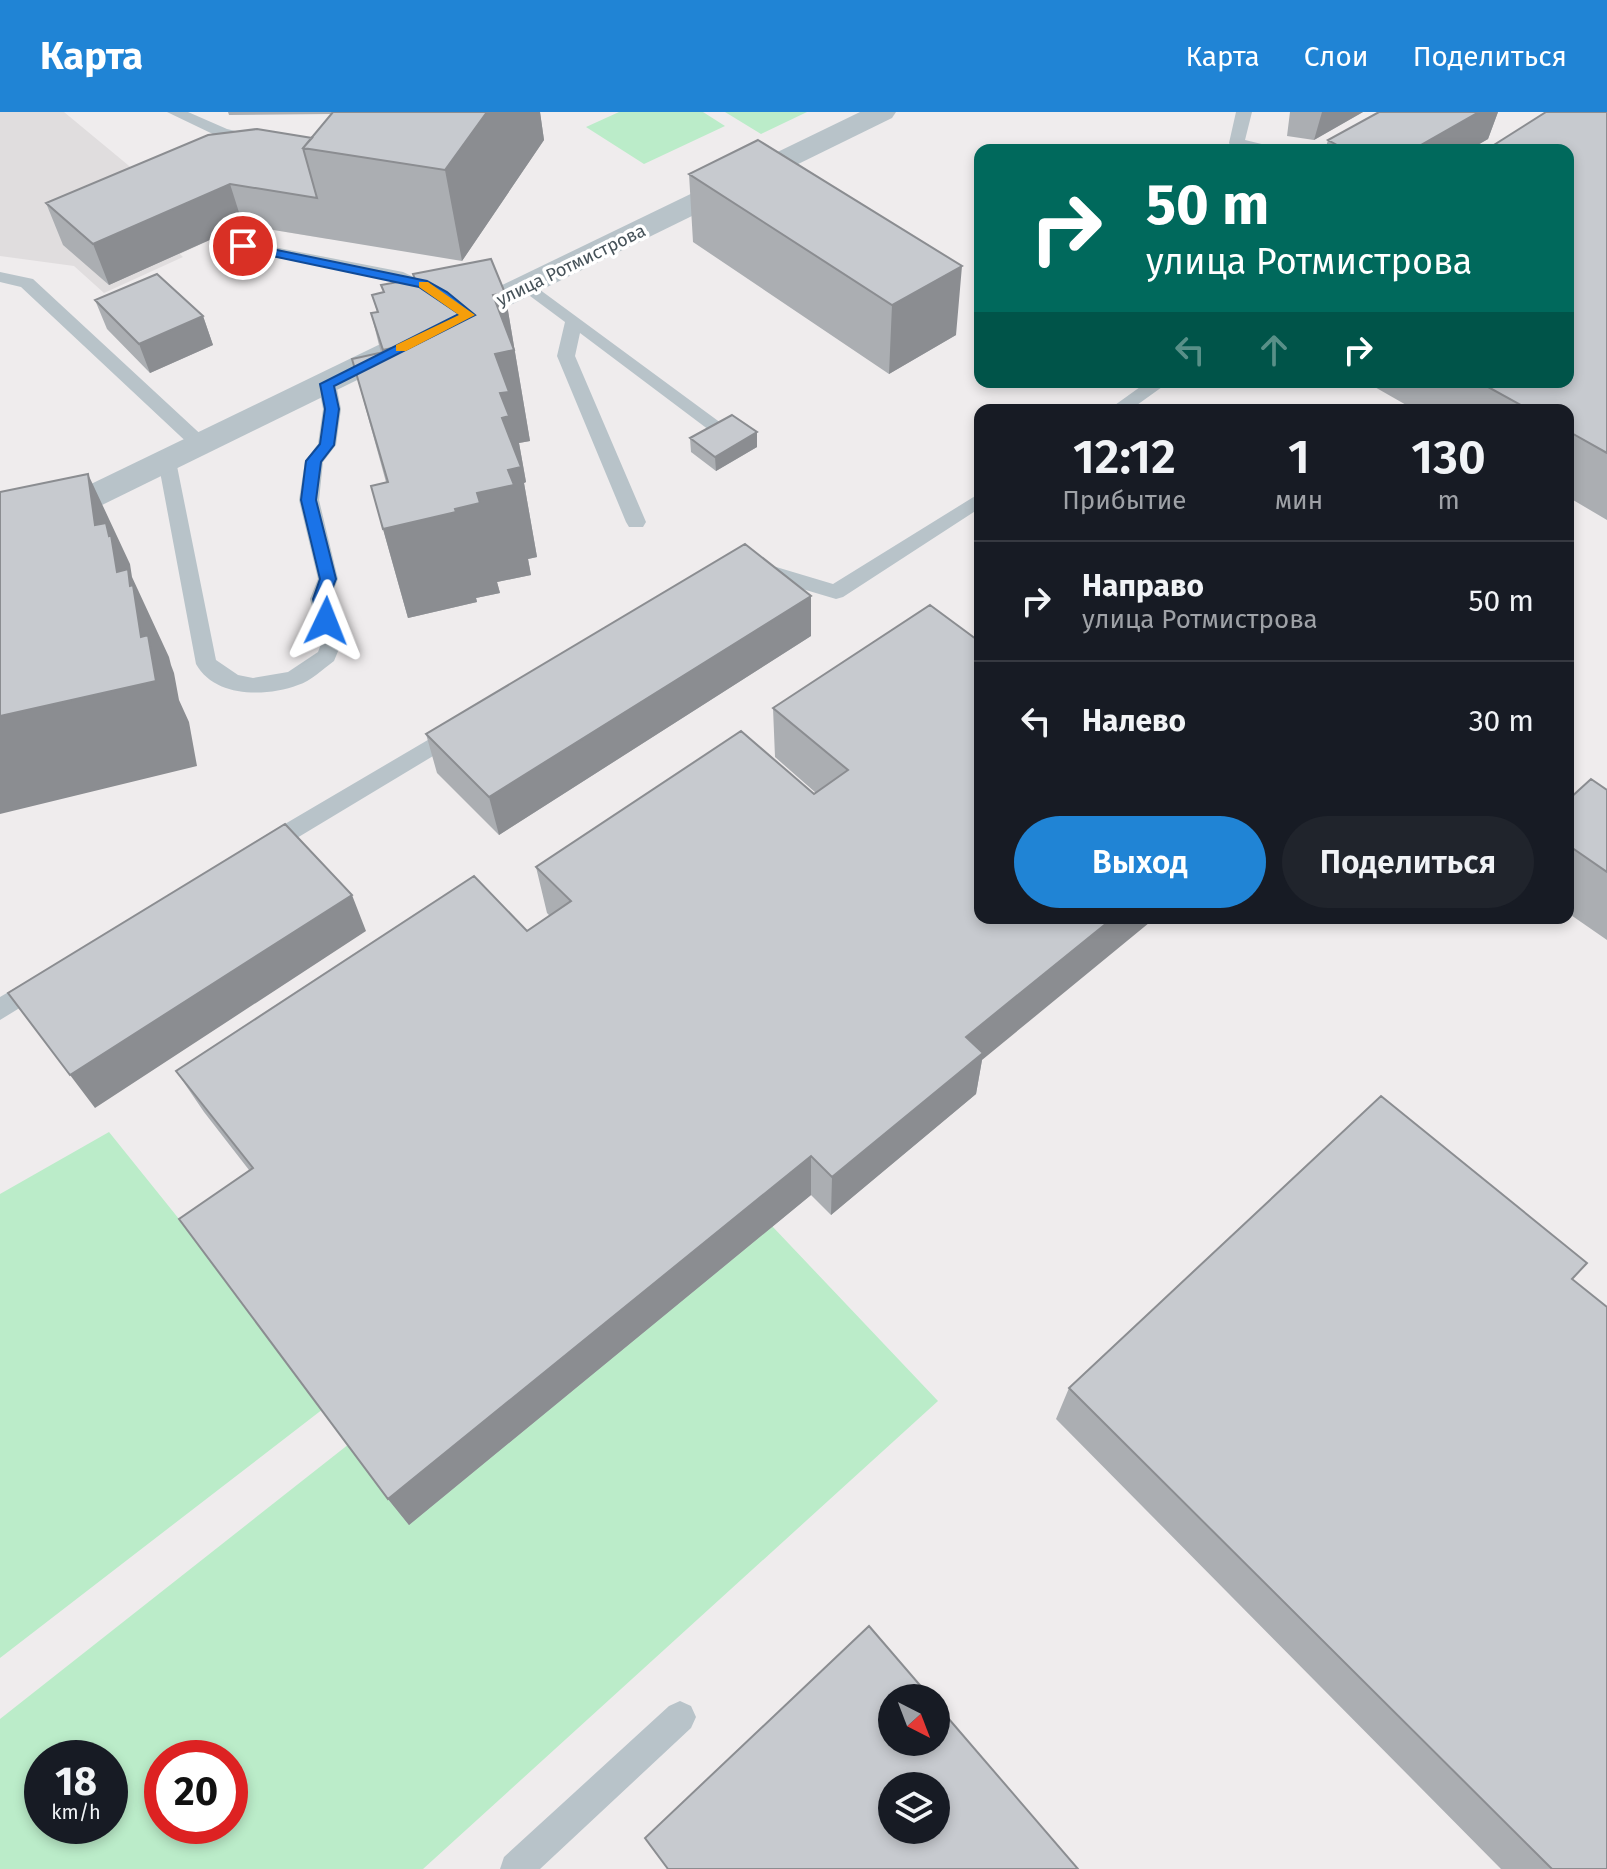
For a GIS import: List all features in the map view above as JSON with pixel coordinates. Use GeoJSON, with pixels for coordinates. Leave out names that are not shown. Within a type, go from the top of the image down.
{"type":"FeatureCollection","features":[{"type":"Feature","properties":{"kind":"street","name":"улица Ротмистрова"},"geometry":{"type":"LineString","coordinates":[[0,543],[882,112]]}},
{"type":"Feature","properties":{"kind":"lane"},"geometry":{"type":"LineString","coordinates":[[175,112],[222,133],[276,142]]}},
{"type":"Feature","properties":{"kind":"lane"},"geometry":{"type":"LineString","coordinates":[[1241,144],[1237,143],[1244,112]]}},
{"type":"Feature","properties":{"kind":"lane"},"geometry":{"type":"LineString","coordinates":[[243,246],[423,284],[468,315]]}},
{"type":"Feature","properties":{"kind":"lane"},"geometry":{"type":"LineString","coordinates":[[0,277],[27,283],[201,445]]}},
{"type":"Feature","properties":{"kind":"lane"},"geometry":{"type":"LineString","coordinates":[[528,286],[716,426]]}},
{"type":"Feature","properties":{"kind":"lane"},"geometry":{"type":"LineString","coordinates":[[574,321],[566,356],[636,522]]}},
{"type":"Feature","properties":{"kind":"lane"},"geometry":{"type":"LineString","coordinates":[[167,461],[206,664],[232,682],[253,686],[294,679],[327,656],[331,644],[320,599],[328,579],[309,500],[314,461],[327,445],[332,409],[327,384]]}},
{"type":"Feature","properties":{"kind":"lane"},"geometry":{"type":"LineString","coordinates":[[1126,404],[1151,388]]}},
{"type":"Feature","properties":{"kind":"lane"},"geometry":{"type":"LineString","coordinates":[[736,562],[836,592],[974,503]]}},
{"type":"Feature","properties":{"kind":"lane"},"geometry":{"type":"LineString","coordinates":[[249,857],[479,718]]}},
{"type":"Feature","properties":{"kind":"lane"},"geometry":{"type":"LineString","coordinates":[[0,1010],[59,972]]}},
{"type":"Feature","properties":{"kind":"lane"},"geometry":{"type":"LineString","coordinates":[[516,1869],[680,1717]]}},
{"type":"Feature","properties":{"kind":"shaded area"},"geometry":{"type":"Polygon","coordinates":[[[0,112],[64,112],[169,199],[368,185],[328,239],[243,225],[104,293],[74,266],[0,256],[0,112]]]}},
{"type":"Feature","properties":{"kind":"green space"},"geometry":{"type":"Polygon","coordinates":[[[619,112],[703,112],[725,126],[644,164],[586,127],[619,112]]]}},
{"type":"Feature","properties":{"kind":"green space"},"geometry":{"type":"Polygon","coordinates":[[[725,112],[807,112],[761,134],[725,112]]]}},
{"type":"Feature","properties":{"kind":"green space"},"geometry":{"type":"Polygon","coordinates":[[[109,1132],[208,1255],[323,1409],[0,1658],[0,1194],[109,1132]]]}},
{"type":"Feature","properties":{"kind":"green space"},"geometry":{"type":"Polygon","coordinates":[[[772,1226],[938,1401],[423,1869],[0,1869],[0,1719],[349,1444],[409,1524],[772,1226]]]}},
{"type":"Feature","properties":{"kind":"building"},"geometry":{"type":"Polygon","coordinates":[[[333,112],[487,112],[445,170],[303,148],[333,112]]]}},
{"type":"Feature","properties":{"kind":"building"},"geometry":{"type":"Polygon","coordinates":[[[1379,112],[1479,112],[1423,144],[1335,144],[1328,140],[1379,112]]]}},
{"type":"Feature","properties":{"kind":"building"},"geometry":{"type":"Polygon","coordinates":[[[1546,112],[1607,112],[1607,453],[1574,434],[1574,404],[1519,404],[1490,388],[1574,388],[1574,144],[1495,144],[1546,112]]]}},
{"type":"Feature","properties":{"kind":"building"},"geometry":{"type":"Polygon","coordinates":[[[257,129],[312,138],[303,148],[317,198],[230,184],[93,244],[46,203],[208,135],[257,129]]]}},
{"type":"Feature","properties":{"kind":"building"},"geometry":{"type":"Polygon","coordinates":[[[758,140],[962,266],[892,305],[689,174],[758,140]]]}},
{"type":"Feature","properties":{"kind":"building"},"geometry":{"type":"Polygon","coordinates":[[[491,259],[505,293],[493,295],[514,350],[495,354],[509,392],[500,393],[509,416],[502,418],[521,467],[508,470],[514,485],[477,493],[480,503],[455,509],[456,512],[383,529],[371,486],[388,482],[352,359],[393,350],[383,350],[371,313],[378,312],[372,295],[384,292],[381,285],[415,279],[413,274],[491,259]]]}},
{"type":"Feature","properties":{"kind":"building"},"geometry":{"type":"Polygon","coordinates":[[[157,274],[203,316],[139,344],[95,300],[157,274]]]}},
{"type":"Feature","properties":{"kind":"building"},"geometry":{"type":"Polygon","coordinates":[[[732,415],[757,432],[715,457],[690,438],[732,415]]]}},
{"type":"Feature","properties":{"kind":"building"},"geometry":{"type":"Polygon","coordinates":[[[88,474],[95,525],[106,523],[117,572],[128,569],[141,637],[148,635],[156,681],[0,716],[0,492],[88,474]]]}},
{"type":"Feature","properties":{"kind":"building"},"geometry":{"type":"Polygon","coordinates":[[[745,544],[811,596],[489,797],[426,734],[745,544]]]}},
{"type":"Feature","properties":{"kind":"building"},"geometry":{"type":"Polygon","coordinates":[[[930,605],[974,638],[974,924],[1106,924],[966,1037],[983,1053],[832,1177],[811,1156],[388,1499],[179,1219],[253,1168],[176,1071],[474,876],[527,931],[571,901],[536,867],[741,731],[814,794],[848,770],[773,708],[930,605]]]}},
{"type":"Feature","properties":{"kind":"building"},"geometry":{"type":"Polygon","coordinates":[[[1591,779],[1607,790],[1607,872],[1574,849],[1574,795],[1591,779]]]}},
{"type":"Feature","properties":{"kind":"building"},"geometry":{"type":"Polygon","coordinates":[[[285,824],[352,895],[70,1075],[8,993],[285,824]]]}},
{"type":"Feature","properties":{"kind":"building"},"geometry":{"type":"Polygon","coordinates":[[[1381,1096],[1587,1263],[1572,1279],[1607,1307],[1607,1869],[1552,1869],[1069,1388],[1381,1096]]]}},
{"type":"Feature","properties":{"kind":"building"},"geometry":{"type":"Polygon","coordinates":[[[869,1626],[919,1684],[878,1684],[878,1756],[950,1756],[950,1720],[1078,1869],[668,1869],[645,1838],[869,1626]]]}},
{"type":"Feature","properties":{"kind":"slow traffic"},"geometry":{"type":"LineString","coordinates":[[401,348],[468,315],[443,295],[424,285]]}},
{"type":"Feature","properties":{"kind":"route"},"geometry":{"type":"LineString","coordinates":[[243,246],[397,276],[423,284],[468,315],[327,384],[332,409],[327,445],[314,461],[309,500],[328,579],[320,599],[326,621]]}}]}
